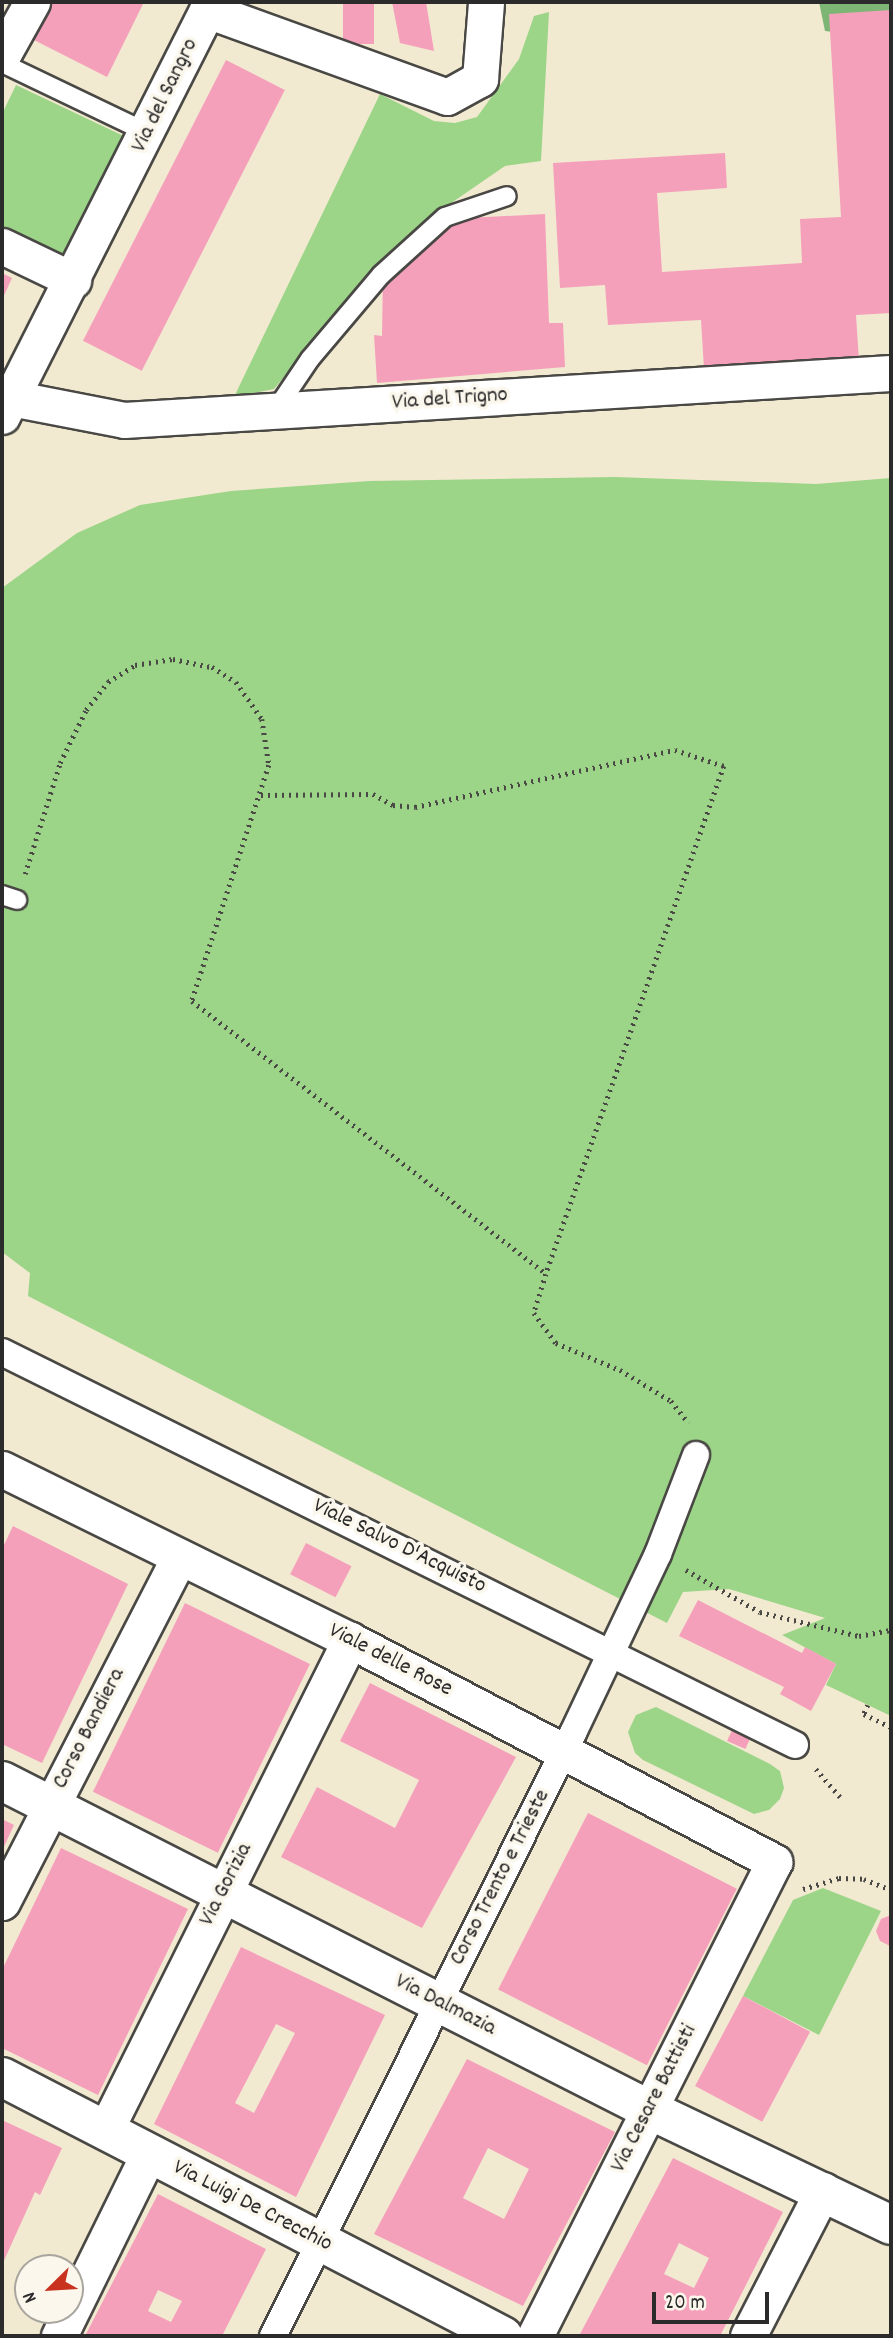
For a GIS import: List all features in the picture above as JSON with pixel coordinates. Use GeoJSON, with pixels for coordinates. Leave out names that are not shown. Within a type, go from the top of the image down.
{"type":"FeatureCollection","features":[{"type":"Feature","properties":{"kind":"street"},"geometry":{"type":"LineString","coordinates":[[2,56],[32,2]]}},
{"type":"Feature","properties":{"kind":"street","name":"Via del Sangro"},"geometry":{"type":"LineString","coordinates":[[7,407],[148,134],[207,10],[447,97],[480,79],[486,2]]}},
{"type":"Feature","properties":{"kind":"street"},"geometry":{"type":"LineString","coordinates":[[2,246],[73,279]]}},
{"type":"Feature","properties":{"kind":"street","name":"Via del Trigno"},"geometry":{"type":"LineString","coordinates":[[7,407],[124,420],[891,373]]}},
{"type":"Feature","properties":{"kind":"street","name":"Viale Salvo D'Acquisto"},"geometry":{"type":"LineString","coordinates":[[2,1352],[611,1651],[794,1745]]}},
{"type":"Feature","properties":{"kind":"street","name":"Corso Trento e Trieste"},"geometry":{"type":"LineString","coordinates":[[273,2336],[565,1750],[657,1553],[696,1455]]}},
{"type":"Feature","properties":{"kind":"street","name":"Viale delle Rose"},"geometry":{"type":"LineString","coordinates":[[2,1469],[350,1640],[565,1750],[774,1862]]}},
{"type":"Feature","properties":{"kind":"street","name":"Corso Bandiera"},"geometry":{"type":"LineString","coordinates":[[2,1902],[179,1557]]}},
{"type":"Feature","properties":{"kind":"street","name":"Via Gorizia"},"geometry":{"type":"LineString","coordinates":[[105,2130],[350,1640]]}},
{"type":"Feature","properties":{"kind":"street","name":"Via Dalmazia"},"geometry":{"type":"LineString","coordinates":[[2,1781],[650,2110],[823,2190],[891,2225]]}},
{"type":"Feature","properties":{"kind":"street","name":"Via Cesare Battisti"},"geometry":{"type":"LineString","coordinates":[[536,2336],[774,1862]]}},
{"type":"Feature","properties":{"kind":"street","name":"Via Luigi De Crecchio"},"geometry":{"type":"LineString","coordinates":[[2,2077],[503,2336]]}},
{"type":"Feature","properties":{"kind":"street"},"geometry":{"type":"LineString","coordinates":[[59,2336],[149,2153]]}},
{"type":"Feature","properties":{"kind":"street"},"geometry":{"type":"LineString","coordinates":[[748,2336],[823,2190]]}},
{"type":"Feature","properties":{"kind":"lane"},"geometry":{"type":"LineString","coordinates":[[2,63],[148,134]]}},
{"type":"Feature","properties":{"kind":"lane"},"geometry":{"type":"LineString","coordinates":[[275,411],[310,359],[381,275],[444,217],[507,196]]}},
{"type":"Feature","properties":{"kind":"path"},"geometry":{"type":"LineString","coordinates":[[9,898],[60,763],[86,710],[108,682],[135,665],[173,659],[194,661],[236,682],[253,702],[268,741],[269,765],[192,1001],[546,1274]]}},
{"type":"Feature","properties":{"kind":"path"},"geometry":{"type":"LineString","coordinates":[[261,795],[373,794],[393,805],[415,807],[675,750],[724,766],[534,1313],[556,1343],[620,1370],[671,1401],[699,1435],[696,1455]]}},
{"type":"Feature","properties":{"kind":"path"},"geometry":{"type":"LineString","coordinates":[[657,1553],[760,1612],[859,1636],[891,1630]]}},
{"type":"Feature","properties":{"kind":"path"},"geometry":{"type":"LineString","coordinates":[[868,1705],[864,1714],[891,1727]]}},
{"type":"Feature","properties":{"kind":"path"},"geometry":{"type":"LineString","coordinates":[[774,1862],[798,1891],[839,1878],[864,1879],[891,1889]]}},
{"type":"Feature","properties":{"kind":"green space"},"geometry":{"type":"Polygon","coordinates":[[[819,2],[891,2],[891,30],[870,36],[825,31],[819,2]]]}},
{"type":"Feature","properties":{"kind":"green space"},"geometry":{"type":"Polygon","coordinates":[[[549,12],[541,161],[505,166],[428,219],[349,298],[274,389],[234,397],[380,94],[434,121],[455,123],[477,117],[519,59],[534,16],[549,12]]]}},
{"type":"Feature","properties":{"kind":"green space"},"geometry":{"type":"Polygon","coordinates":[[[16,85],[130,139],[72,262],[2,227],[2,114],[16,85]]]}},
{"type":"Feature","properties":{"kind":"green space"},"geometry":{"type":"Polygon","coordinates":[[[615,477],[816,484],[891,478],[891,1716],[826,1685],[836,1664],[782,1635],[825,1618],[729,1589],[683,1592],[667,1623],[28,1296],[30,1273],[2,1252],[2,588],[77,533],[140,505],[231,491],[369,481],[615,477]]]}},
{"type":"Feature","properties":{"kind":"green space"},"geometry":{"type":"Polygon","coordinates":[[[656,1707],[780,1771],[784,1788],[780,1799],[769,1810],[754,1814],[643,1760],[635,1753],[628,1732],[636,1715],[656,1707]]]}},
{"type":"Feature","properties":{"kind":"green space"},"geometry":{"type":"Polygon","coordinates":[[[823,1888],[881,1911],[819,2035],[743,1996],[793,1900],[823,1888]]]}},
{"type":"Feature","properties":{"kind":"building"},"geometry":{"type":"Polygon","coordinates":[[[53,2],[144,2],[107,77],[34,40],[53,2]]]}},
{"type":"Feature","properties":{"kind":"building"},"geometry":{"type":"Polygon","coordinates":[[[343,2],[374,2],[374,44],[343,44],[343,2]]]}},
{"type":"Feature","properties":{"kind":"building"},"geometry":{"type":"Polygon","coordinates":[[[392,2],[426,2],[434,51],[400,43],[392,2]]]}},
{"type":"Feature","properties":{"kind":"building"},"geometry":{"type":"Polygon","coordinates":[[[891,10],[891,313],[856,315],[859,361],[704,369],[701,320],[608,325],[605,285],[560,288],[553,163],[725,153],[727,188],[657,193],[662,272],[802,263],[800,219],[841,217],[829,14],[891,10]]]}},
{"type":"Feature","properties":{"kind":"building"},"geometry":{"type":"Polygon","coordinates":[[[226,60],[285,90],[142,371],[83,341],[226,60]]]}},
{"type":"Feature","properties":{"kind":"building"},"geometry":{"type":"Polygon","coordinates":[[[545,214],[549,323],[563,323],[565,367],[377,383],[374,335],[382,336],[383,274],[449,219],[545,214]]]}},
{"type":"Feature","properties":{"kind":"building"},"geometry":{"type":"Polygon","coordinates":[[[2,273],[12,278],[2,300],[2,273]]]}},
{"type":"Feature","properties":{"kind":"building"},"geometry":{"type":"Polygon","coordinates":[[[13,1526],[128,1584],[42,1763],[2,1744],[2,1549],[13,1526]]]}},
{"type":"Feature","properties":{"kind":"building"},"geometry":{"type":"Polygon","coordinates":[[[306,1543],[351,1566],[336,1597],[290,1574],[306,1543]]]}},
{"type":"Feature","properties":{"kind":"building"},"geometry":{"type":"Polygon","coordinates":[[[698,1600],[802,1653],[805,1647],[836,1664],[811,1711],[780,1694],[784,1687],[679,1636],[698,1600]]]}},
{"type":"Feature","properties":{"kind":"building"},"geometry":{"type":"Polygon","coordinates":[[[185,1603],[310,1664],[218,1853],[93,1792],[185,1603]]]}},
{"type":"Feature","properties":{"kind":"building"},"geometry":{"type":"Polygon","coordinates":[[[370,1683],[516,1757],[422,1928],[281,1857],[317,1787],[395,1828],[419,1780],[340,1741],[370,1683]]]}},
{"type":"Feature","properties":{"kind":"building"},"geometry":{"type":"Polygon","coordinates":[[[732,1730],[750,1738],[745,1749],[727,1741],[732,1730]]]}},
{"type":"Feature","properties":{"kind":"building"},"geometry":{"type":"Polygon","coordinates":[[[588,1813],[737,1889],[647,2065],[498,1989],[588,1813]]]}},
{"type":"Feature","properties":{"kind":"building"},"geometry":{"type":"Polygon","coordinates":[[[2,1819],[14,1825],[2,1851],[2,1819]]]}},
{"type":"Feature","properties":{"kind":"building"},"geometry":{"type":"Polygon","coordinates":[[[61,1848],[188,1909],[98,2095],[2,2048],[2,1970],[61,1848]]]}},
{"type":"Feature","properties":{"kind":"building"},"geometry":{"type":"Polygon","coordinates":[[[891,1915],[890,1946],[880,1941],[876,1931],[881,1919],[891,1915]]]}},
{"type":"Feature","properties":{"kind":"building"},"geometry":{"type":"Polygon","coordinates":[[[241,1947],[385,2015],[296,2197],[154,2124],[241,1947]],[[276,2024],[235,2103],[254,2113],[295,2033],[276,2024]]]}},
{"type":"Feature","properties":{"kind":"building"},"geometry":{"type":"Polygon","coordinates":[[[743,1996],[810,2032],[762,2122],[695,2086],[743,1996]]]}},
{"type":"Feature","properties":{"kind":"building"},"geometry":{"type":"Polygon","coordinates":[[[467,2059],[615,2132],[523,2306],[374,2234],[467,2059]],[[488,2148],[463,2198],[504,2219],[529,2169],[488,2148]]]}},
{"type":"Feature","properties":{"kind":"building"},"geometry":{"type":"Polygon","coordinates":[[[2,2120],[62,2148],[40,2195],[35,2192],[2,2265],[2,2120]]]}},
{"type":"Feature","properties":{"kind":"building"},"geometry":{"type":"Polygon","coordinates":[[[673,2158],[783,2212],[720,2336],[579,2336],[673,2158]],[[679,2243],[664,2274],[694,2288],[709,2258],[679,2243]]]}},
{"type":"Feature","properties":{"kind":"building"},"geometry":{"type":"Polygon","coordinates":[[[158,2194],[266,2249],[222,2336],[85,2336],[158,2194]],[[158,2290],[148,2311],[171,2322],[182,2301],[158,2290]]]}}]}
